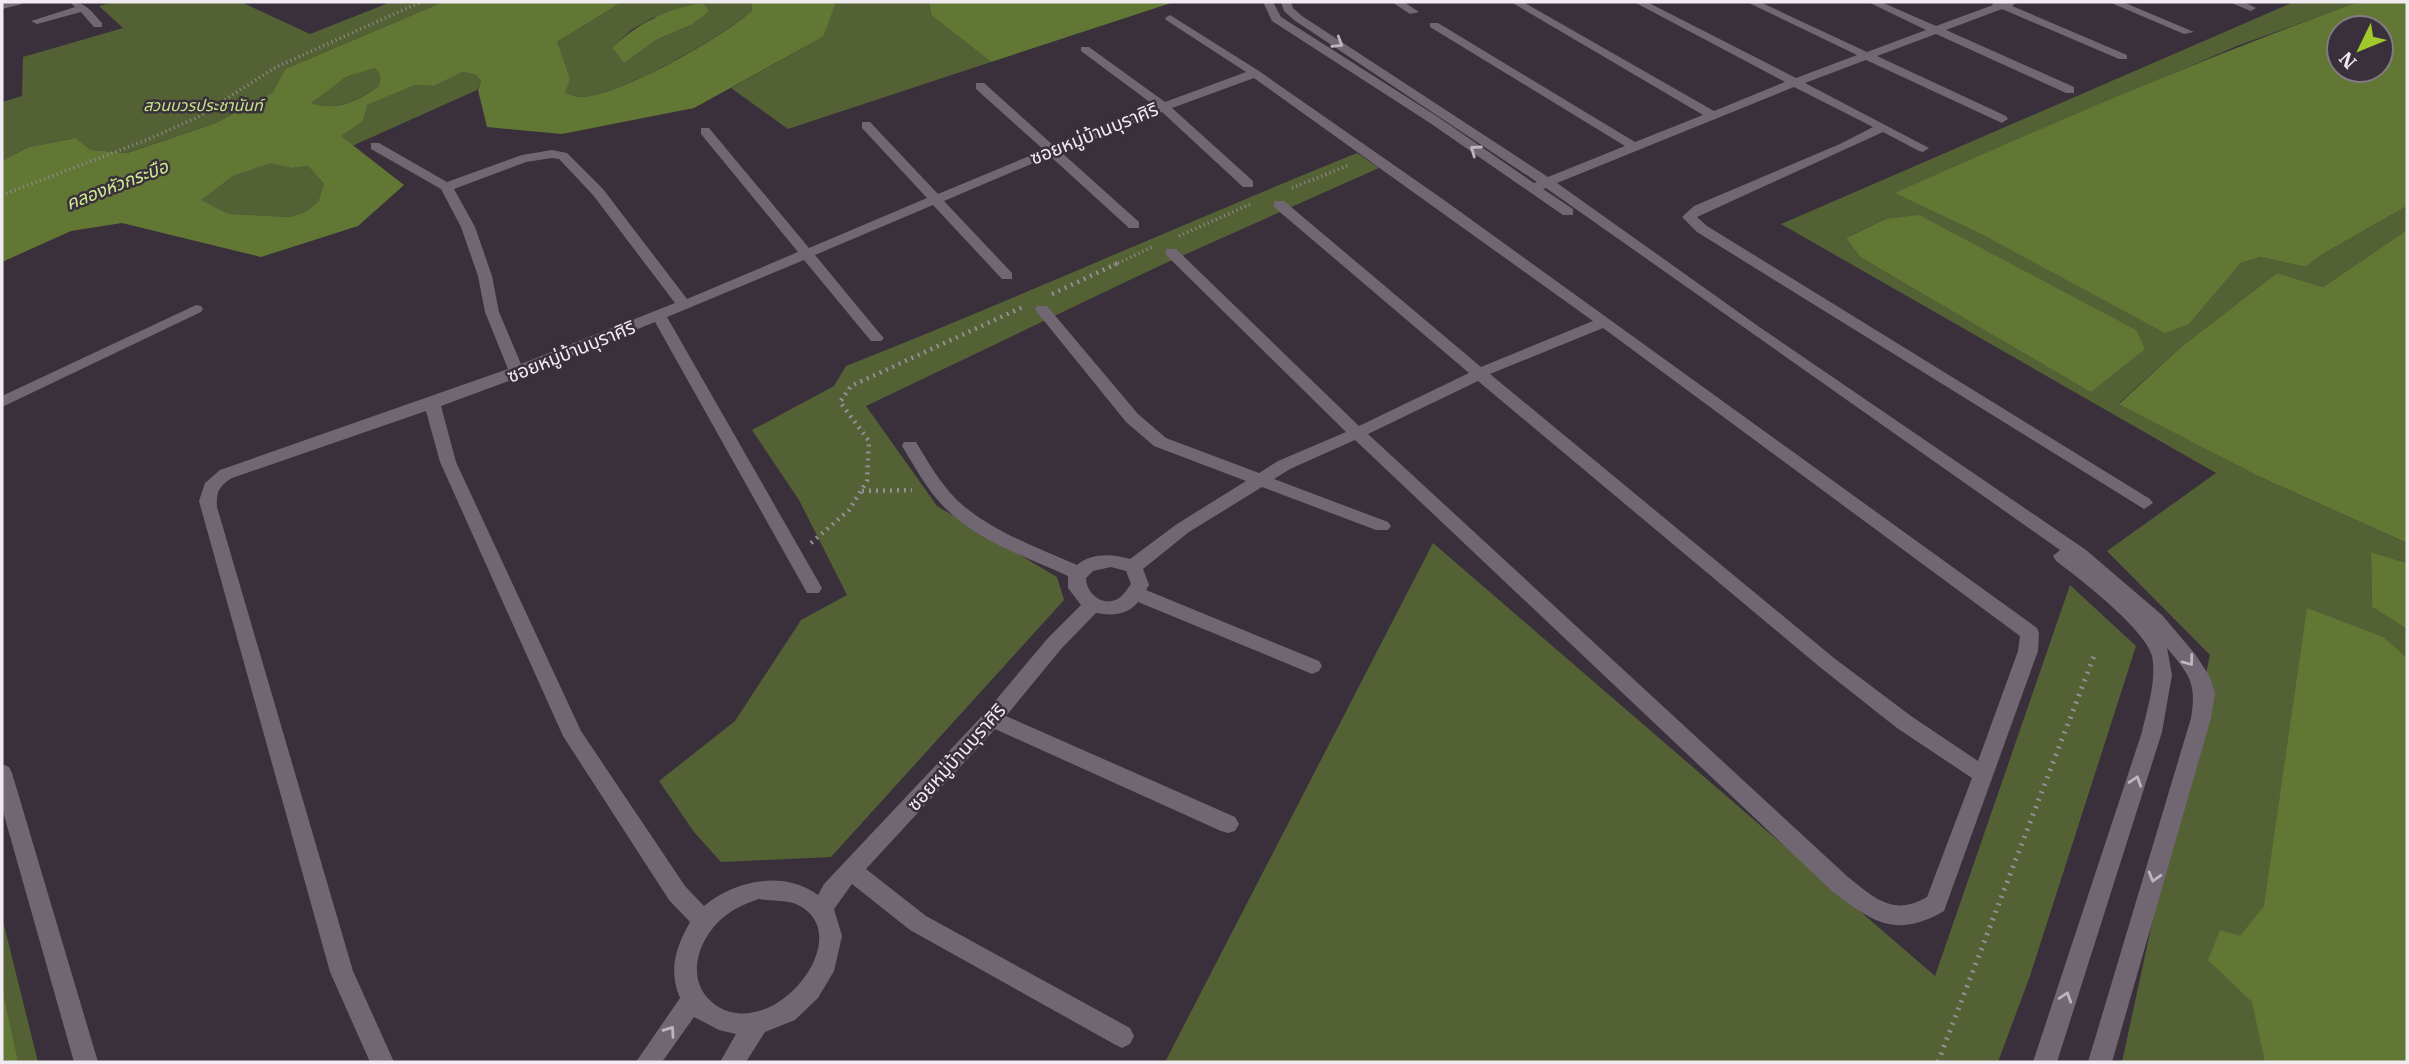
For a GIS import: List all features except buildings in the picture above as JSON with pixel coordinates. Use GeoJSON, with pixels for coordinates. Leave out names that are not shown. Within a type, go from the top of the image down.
{"type":"FeatureCollection","features":[{"type":"Feature","properties":{"kind":"street"},"geometry":{"type":"LineString","coordinates":[[2,6],[18,2]]}},
{"type":"Feature","properties":{"kind":"street"},"geometry":{"type":"LineString","coordinates":[[1268,2],[1273,14],[1282,22],[1539,185],[2080,555],[2155,620],[2200,677],[2206,693],[2201,718],[2100,1062]]}},
{"type":"Feature","properties":{"kind":"street"},"geometry":{"type":"LineString","coordinates":[[1286,2],[1288,9],[1298,18],[1447,112],[1539,185],[2069,561],[2134,618],[2159,646],[2161,682],[2152,732],[2045,1062]]}},
{"type":"Feature","properties":{"kind":"street"},"geometry":{"type":"LineString","coordinates":[[1397,2],[1414,12]]}},
{"type":"Feature","properties":{"kind":"street"},"geometry":{"type":"LineString","coordinates":[[1516,2],[1714,116]]}},
{"type":"Feature","properties":{"kind":"street"},"geometry":{"type":"LineString","coordinates":[[1639,2],[1923,148]]}},
{"type":"Feature","properties":{"kind":"street"},"geometry":{"type":"LineString","coordinates":[[1752,2],[2002,119]]}},
{"type":"Feature","properties":{"kind":"street"},"geometry":{"type":"LineString","coordinates":[[1873,2],[2070,90]]}},
{"type":"Feature","properties":{"kind":"street"},"geometry":{"type":"LineString","coordinates":[[2114,2],[2188,32]]}},
{"type":"Feature","properties":{"kind":"street"},"geometry":{"type":"LineString","coordinates":[[2234,2],[2251,8]]}},
{"type":"Feature","properties":{"kind":"street"},"geometry":{"type":"LineString","coordinates":[[1539,185],[2002,3],[2123,57]]}},
{"type":"Feature","properties":{"kind":"street"},"geometry":{"type":"LineString","coordinates":[[37,20],[79,5],[98,25]]}},
{"type":"Feature","properties":{"kind":"street"},"geometry":{"type":"LineString","coordinates":[[1170,18],[1255,73],[1851,500],[2030,633],[2028,651],[1936,904],[1920,916],[1896,918],[1873,909],[1840,884],[1357,433],[1171,252]]}},
{"type":"Feature","properties":{"kind":"street"},"geometry":{"type":"LineString","coordinates":[[1282,22],[1298,18]]}},
{"type":"Feature","properties":{"kind":"street"},"geometry":{"type":"LineString","coordinates":[[1434,25],[1636,148]]}},
{"type":"Feature","properties":{"kind":"street"},"geometry":{"type":"LineString","coordinates":[[1085,49],[1162,106],[1248,184]]}},
{"type":"Feature","properties":{"kind":"street"},"geometry":{"type":"LineString","coordinates":[[1366,77],[1382,71]]}},
{"type":"Feature","properties":{"kind":"street","name":"ซอยหมู่บ้านบุราศิริ"},"geometry":{"type":"LineString","coordinates":[[382,1062],[342,972],[207,494],[213,482],[226,474],[517,373],[659,316],[1051,150],[1255,73]]}},
{"type":"Feature","properties":{"kind":"street"},"geometry":{"type":"LineString","coordinates":[[980,86],[1134,225]]}},
{"type":"Feature","properties":{"kind":"street"},"geometry":{"type":"LineString","coordinates":[[866,125],[1007,276]]}},
{"type":"Feature","properties":{"kind":"street"},"geometry":{"type":"LineString","coordinates":[[1881,128],[1844,147],[1699,209],[1689,217],[1713,237],[2144,503]]}},
{"type":"Feature","properties":{"kind":"street"},"geometry":{"type":"LineString","coordinates":[[705,131],[876,338]]}},
{"type":"Feature","properties":{"kind":"street"},"geometry":{"type":"LineString","coordinates":[[375,146],[446,187],[468,227],[485,276],[492,312],[517,373]]}},
{"type":"Feature","properties":{"kind":"street"},"geometry":{"type":"LineString","coordinates":[[446,187],[530,158],[556,153],[563,156],[598,192],[684,305]]}},
{"type":"Feature","properties":{"kind":"street"},"geometry":{"type":"LineString","coordinates":[[1279,204],[1478,375],[1827,663],[1936,746],[1984,775]]}},
{"type":"Feature","properties":{"kind":"street"},"geometry":{"type":"LineString","coordinates":[[2,402],[197,309]]}},
{"type":"Feature","properties":{"kind":"street"},"geometry":{"type":"LineString","coordinates":[[1042,310],[1132,418],[1160,442],[1382,526]]}},
{"type":"Feature","properties":{"kind":"street"},"geometry":{"type":"LineString","coordinates":[[659,316],[813,588]]}},
{"type":"Feature","properties":{"kind":"street"},"geometry":{"type":"LineString","coordinates":[[1133,567],[1183,528],[1284,465],[1478,375],[1602,323]]}},
{"type":"Feature","properties":{"kind":"street"},"geometry":{"type":"LineString","coordinates":[[432,403],[448,462],[573,736],[677,893],[705,922]]}},
{"type":"Feature","properties":{"kind":"street"},"geometry":{"type":"LineString","coordinates":[[910,446],[958,510],[985,528],[1079,573]]}},
{"type":"Feature","properties":{"kind":"street"},"geometry":{"type":"LineString","coordinates":[[1098,561],[1123,562],[1133,567],[1139,576],[1140,585],[1137,594],[1117,607],[1092,606],[1082,600],[1077,592],[1079,573],[1098,561]]}},
{"type":"Feature","properties":{"kind":"street"},"geometry":{"type":"LineString","coordinates":[[1137,594],[1312,666]]}},
{"type":"Feature","properties":{"kind":"street","name":"ซอยหมู่บ้านบุราศิริ"},"geometry":{"type":"LineString","coordinates":[[822,909],[832,891],[992,719],[1055,643],[1092,606]]}},
{"type":"Feature","properties":{"kind":"street"},"geometry":{"type":"LineString","coordinates":[[992,719],[1228,824]]}},
{"type":"Feature","properties":{"kind":"street"},"geometry":{"type":"LineString","coordinates":[[2,774],[86,1062]]}},
{"type":"Feature","properties":{"kind":"street"},"geometry":{"type":"LineString","coordinates":[[851,870],[918,923],[1122,1036]]}},
{"type":"Feature","properties":{"kind":"street"},"geometry":{"type":"LineString","coordinates":[[784,889],[805,895],[822,909],[831,929],[831,951],[822,975],[806,997],[784,1013],[757,1023],[731,1023],[708,1016],[692,1000],[684,979],[685,956],[696,932],[705,922],[713,912],[735,897],[760,890],[784,889]]}},
{"type":"Feature","properties":{"kind":"street"},"geometry":{"type":"LineString","coordinates":[[648,1062],[692,1000]]}},
{"type":"Feature","properties":{"kind":"street"},"geometry":{"type":"LineString","coordinates":[[732,1062],[757,1023]]}},
{"type":"Feature","properties":{"kind":"path"},"geometry":{"type":"LineString","coordinates":[[2,195],[186,123],[276,67],[421,2]]}},
{"type":"Feature","properties":{"kind":"path"},"geometry":{"type":"LineString","coordinates":[[861,491],[941,490]]}},
{"type":"Feature","properties":{"kind":"path"},"geometry":{"type":"LineString","coordinates":[[1938,1062],[2094,656]]}},
{"type":"Feature","properties":{"kind":"green space","name":"สวนบวรประชานันท์"},"geometry":{"type":"Polygon","coordinates":[[[114,2],[241,2],[310,34],[391,2],[443,2],[285,69],[273,92],[216,123],[126,153],[91,150],[74,138],[29,147],[2,161],[2,102],[22,96],[23,57],[123,28],[99,6],[114,2]]]}},
{"type":"Feature","properties":{"kind":"green space"},"geometry":{"type":"Polygon","coordinates":[[[622,2],[751,2],[752,10],[696,49],[644,76],[598,94],[581,97],[565,93],[557,42],[622,2]],[[654,17],[631,30],[612,48],[624,63],[658,39],[691,25],[654,17]]]}},
{"type":"Feature","properties":{"kind":"green space"},"geometry":{"type":"Polygon","coordinates":[[[834,2],[929,2],[931,15],[991,62],[788,129],[731,88],[823,37],[834,2]]]}},
{"type":"Feature","properties":{"kind":"green space"},"geometry":{"type":"Polygon","coordinates":[[[2294,2],[2358,2],[2237,46],[1896,193],[1987,237],[2189,324],[2241,263],[2260,257],[2306,267],[2321,255],[2407,206],[2407,230],[2323,287],[2277,273],[2181,347],[2119,403],[2258,476],[2407,543],[2407,563],[2371,552],[2372,607],[2407,629],[2407,1062],[2122,1062],[2210,655],[2107,551],[2216,473],[1781,224],[2294,2]],[[1886,219],[1846,238],[1860,257],[2091,391],[1886,219]]]}},
{"type":"Feature","properties":{"kind":"green space"},"geometry":{"type":"Polygon","coordinates":[[[375,68],[380,75],[379,86],[363,96],[338,106],[310,103],[346,77],[375,68]]]}},
{"type":"Feature","properties":{"kind":"green space"},"geometry":{"type":"Polygon","coordinates":[[[463,72],[476,75],[481,81],[477,90],[352,146],[340,136],[363,121],[366,105],[415,85],[434,86],[463,72]]]}},
{"type":"Feature","properties":{"kind":"green space"},"geometry":{"type":"Polygon","coordinates":[[[1357,153],[1379,168],[1157,267],[866,406],[937,506],[1057,577],[1064,600],[831,857],[721,862],[694,832],[659,781],[735,721],[801,620],[847,595],[799,500],[752,430],[834,386],[846,366],[1357,153]]]}},
{"type":"Feature","properties":{"kind":"green space"},"geometry":{"type":"Polygon","coordinates":[[[270,162],[292,168],[308,166],[324,184],[318,202],[305,212],[291,217],[229,214],[200,200],[233,176],[270,162]]]}},
{"type":"Feature","properties":{"kind":"green space"},"geometry":{"type":"Polygon","coordinates":[[[1433,543],[1935,976],[2070,585],[2136,646],[2030,976],[1998,1062],[1165,1062],[1433,543]]]}},
{"type":"Feature","properties":{"kind":"green space"},"geometry":{"type":"Polygon","coordinates":[[[2,917],[38,1062],[2,1062],[2,917]]]}},
{"type":"Feature","properties":{"kind":"water","name":"คลองหัวกระบือ"},"geometry":{"type":"Polygon","coordinates":[[[443,2],[622,2],[557,42],[570,79],[565,93],[581,97],[619,87],[696,49],[752,10],[751,2],[834,2],[835,5],[823,37],[694,108],[562,134],[487,127],[478,90],[481,81],[476,75],[463,72],[434,86],[415,85],[367,105],[363,121],[341,136],[404,185],[358,226],[261,257],[122,223],[71,231],[2,262],[2,161],[29,147],[75,138],[91,150],[127,153],[216,123],[273,92],[285,69],[443,2]],[[375,68],[346,77],[311,103],[338,106],[363,96],[379,86],[380,75],[375,68]],[[270,163],[233,176],[201,200],[229,214],[291,217],[305,212],[318,202],[324,184],[308,166],[292,168],[270,163]]]}},
{"type":"Feature","properties":{"kind":"water"},"geometry":{"type":"Polygon","coordinates":[[[929,2],[1174,2],[991,62],[931,15],[929,2]]]}},
{"type":"Feature","properties":{"kind":"water"},"geometry":{"type":"Polygon","coordinates":[[[2358,2],[2407,2],[2407,206],[2321,255],[2306,267],[2260,257],[2241,263],[2189,324],[2165,333],[1987,237],[1895,193],[2125,93],[2325,14],[2325,84],[2395,84],[2395,14],[2326,14],[2358,2]]]}},
{"type":"Feature","properties":{"kind":"water"},"geometry":{"type":"Polygon","coordinates":[[[703,3],[709,11],[691,25],[658,39],[624,63],[612,48],[653,18],[703,3]]]}},
{"type":"Feature","properties":{"kind":"water"},"geometry":{"type":"Polygon","coordinates":[[[1919,215],[2136,330],[2145,349],[2091,392],[1860,257],[1846,238],[1886,219],[1919,215]]]}},
{"type":"Feature","properties":{"kind":"water"},"geometry":{"type":"Polygon","coordinates":[[[2407,230],[2407,543],[2258,476],[2119,404],[2181,347],[2277,273],[2323,287],[2407,230]]]}},
{"type":"Feature","properties":{"kind":"water"},"geometry":{"type":"Polygon","coordinates":[[[2371,552],[2407,563],[2407,629],[2372,607],[2371,552]]]}},
{"type":"Feature","properties":{"kind":"water"},"geometry":{"type":"Polygon","coordinates":[[[2307,608],[2383,637],[2407,658],[2407,1062],[2265,1062],[2252,1002],[2208,960],[2220,930],[2240,936],[2264,906],[2307,608]]]}},
{"type":"Feature","properties":{"kind":"water"},"geometry":{"type":"Polygon","coordinates":[[[2,989],[18,1062],[2,1062],[2,989]]]}}]}
